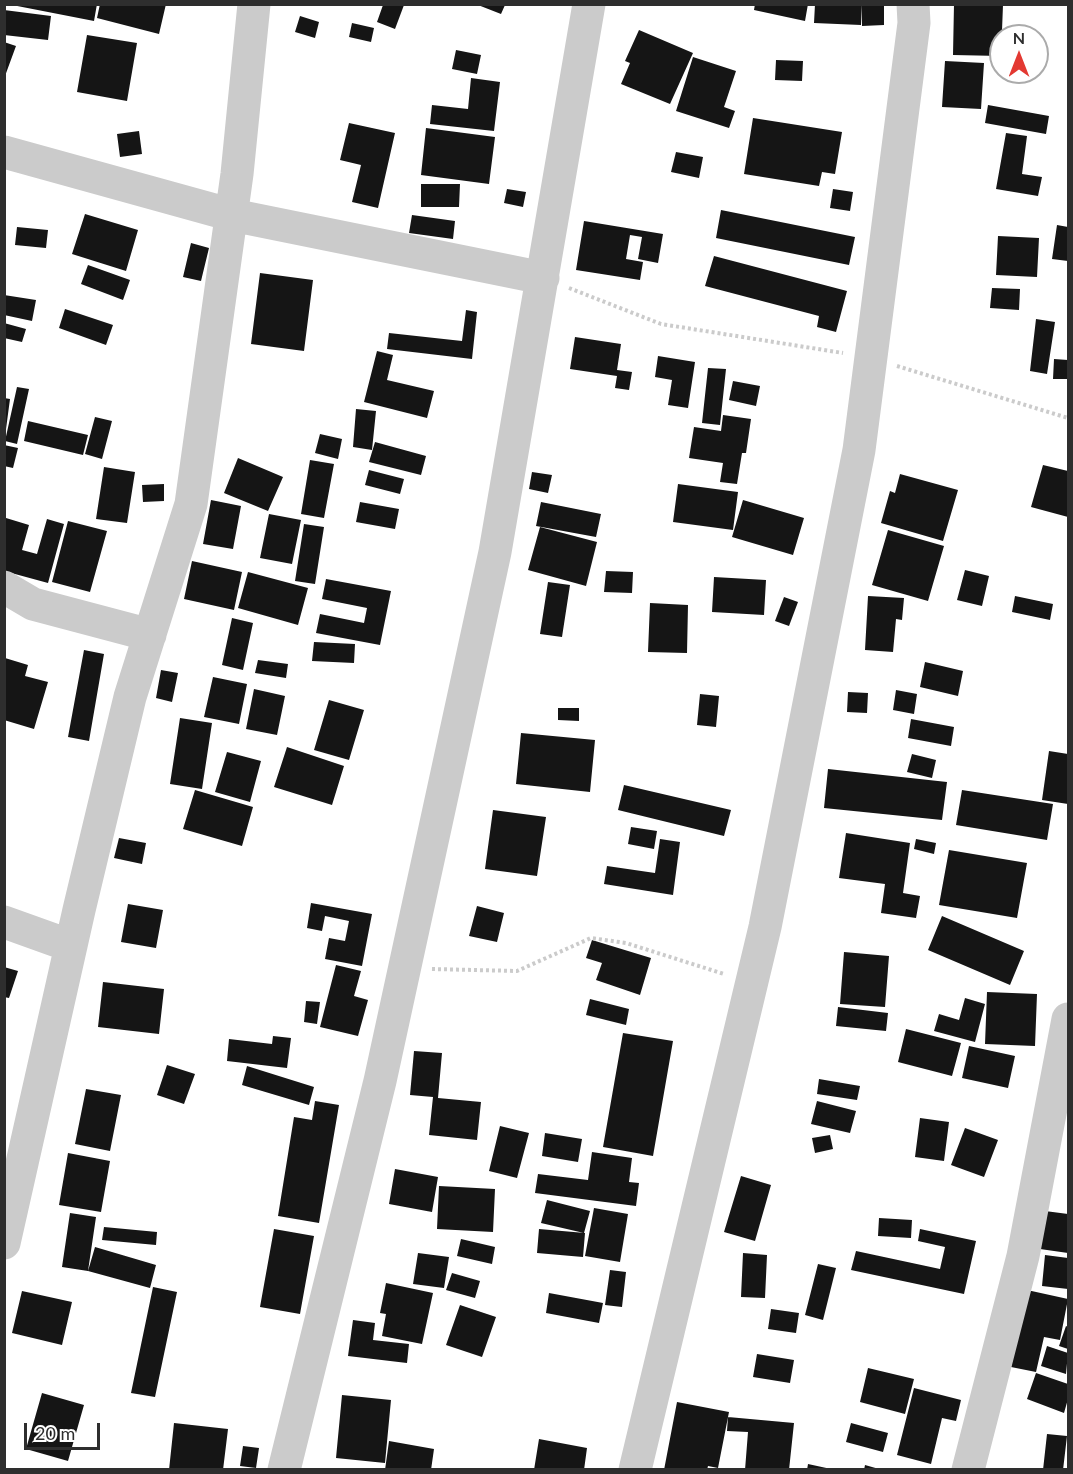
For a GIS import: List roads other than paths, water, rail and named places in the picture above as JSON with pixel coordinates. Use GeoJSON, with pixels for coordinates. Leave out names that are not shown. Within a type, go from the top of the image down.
{"type":"FeatureCollection","features":[{"type":"Feature","properties":{"kind":"street"},"geometry":{"type":"LineString","coordinates":[[7,1223],[130,697],[191,504],[232,215],[254,4]]}},
{"type":"Feature","properties":{"kind":"street"},"geometry":{"type":"LineString","coordinates":[[284,1470],[380,1081],[495,552],[589,4]]}},
{"type":"Feature","properties":{"kind":"street"},"geometry":{"type":"LineString","coordinates":[[634,1470],[752,983],[860,450],[914,23],[913,4]]}},
{"type":"Feature","properties":{"kind":"street"},"geometry":{"type":"LineString","coordinates":[[4,152],[232,215],[543,278]]}},
{"type":"Feature","properties":{"kind":"street"},"geometry":{"type":"LineString","coordinates":[[4,587],[19,600],[150,635]]}},
{"type":"Feature","properties":{"kind":"street"},"geometry":{"type":"LineString","coordinates":[[4,922],[71,946]]}},
{"type":"Feature","properties":{"kind":"street"},"geometry":{"type":"LineString","coordinates":[[968,1470],[1023,1256],[1068,1019]]}}]}
